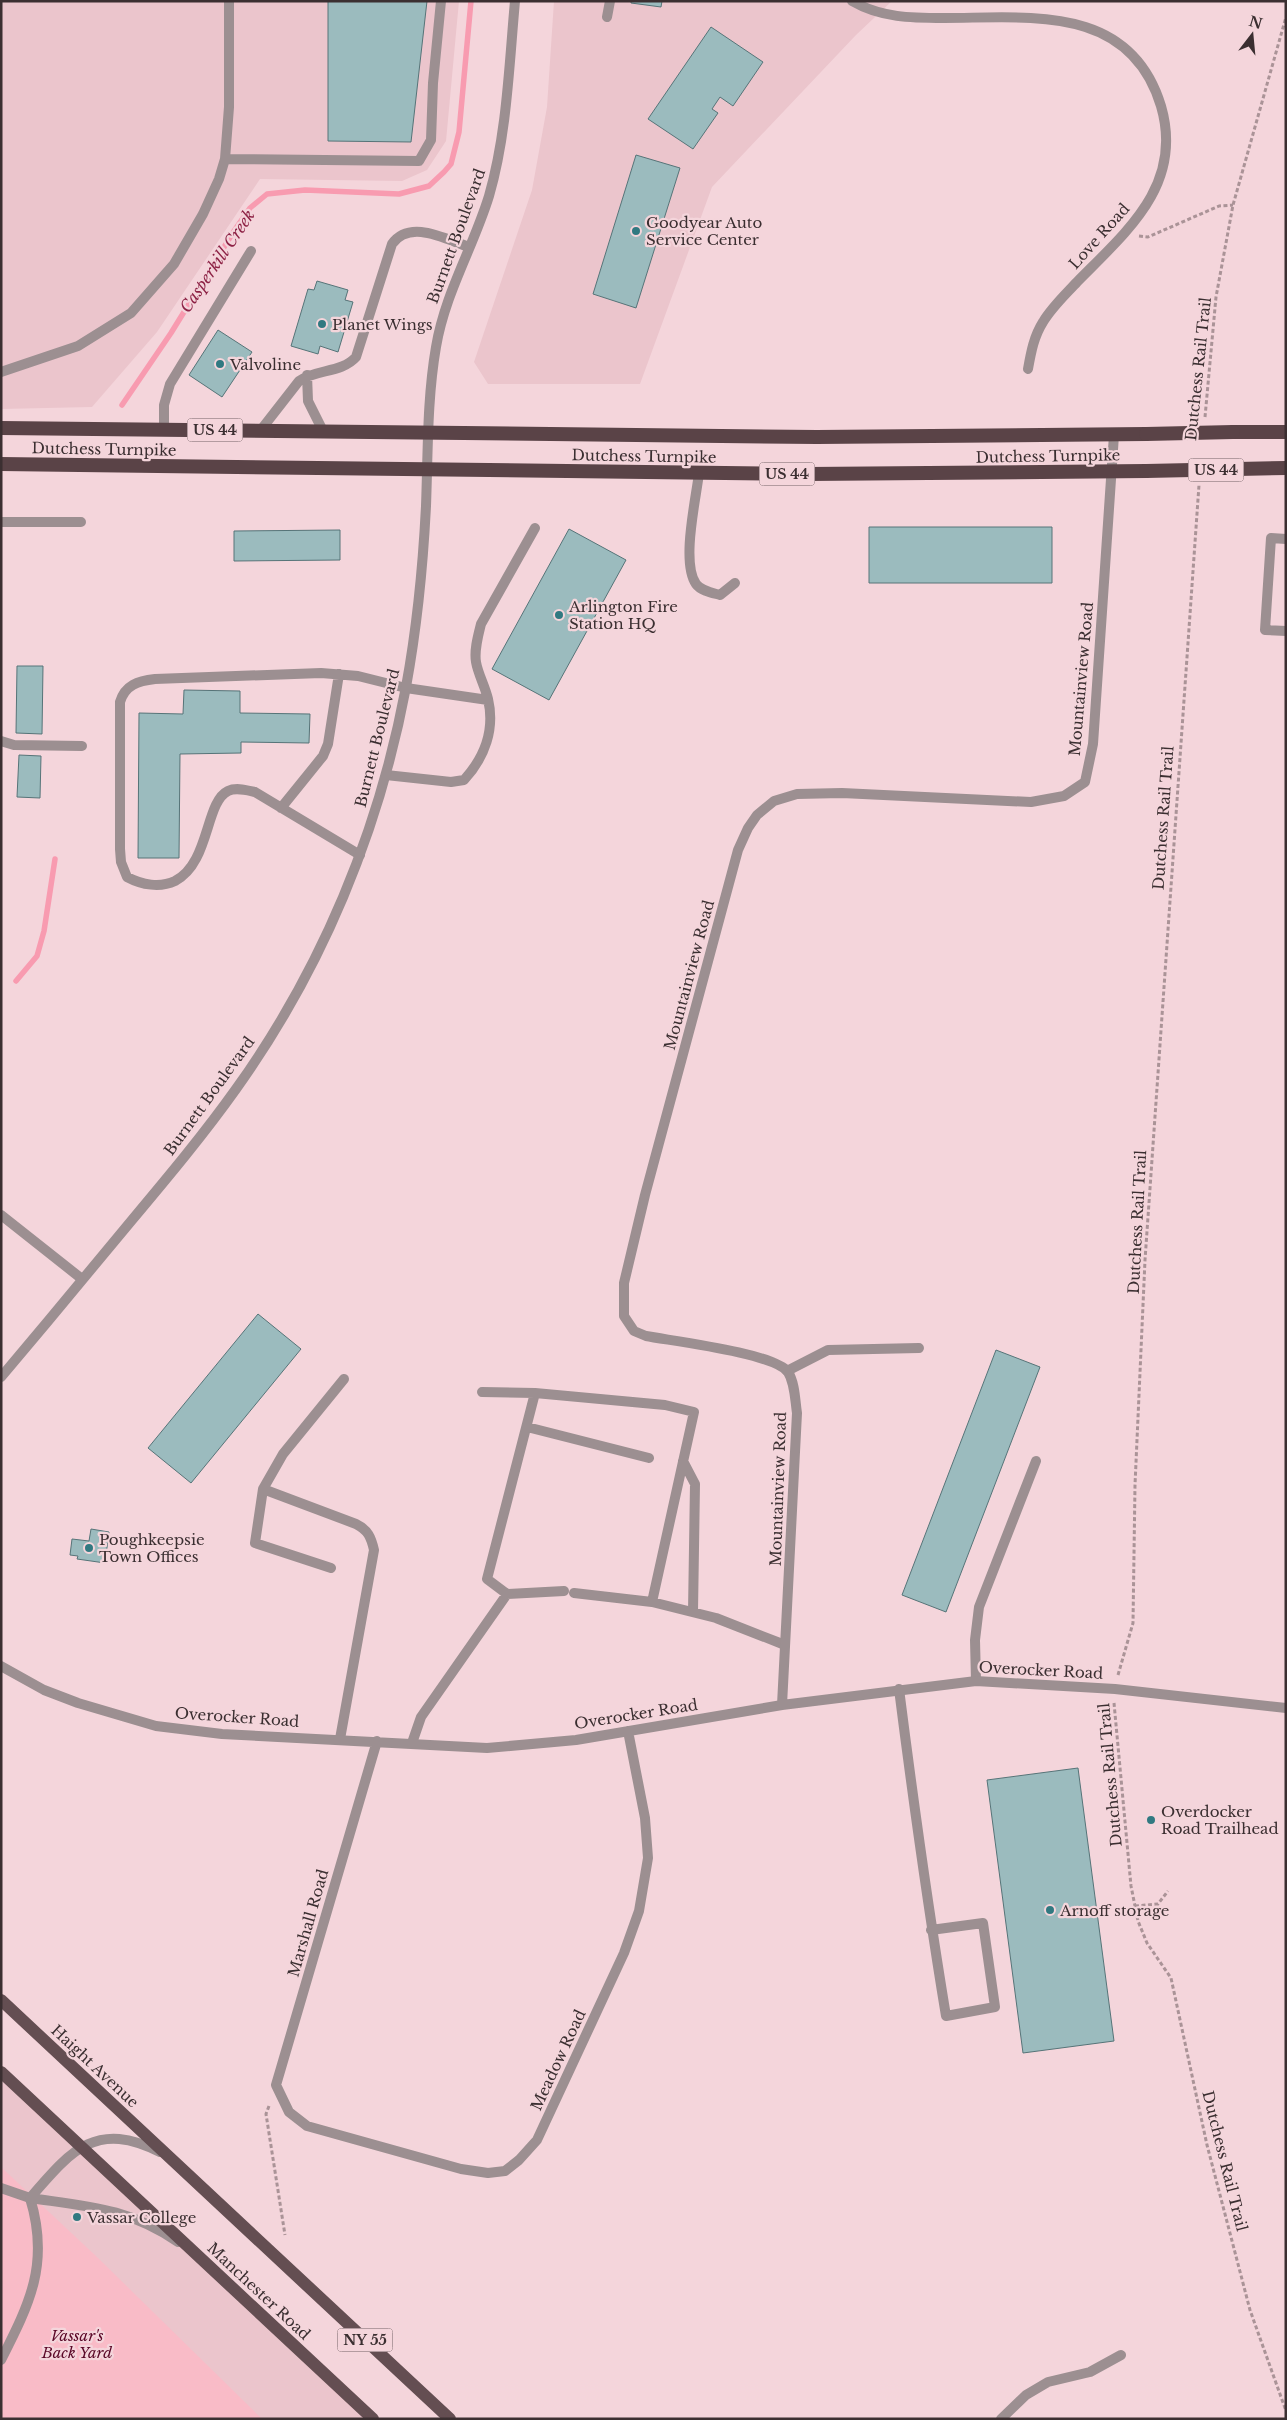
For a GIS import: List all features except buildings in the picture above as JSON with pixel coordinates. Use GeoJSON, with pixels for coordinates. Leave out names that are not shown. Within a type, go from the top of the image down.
{"type":"FeatureCollection","features":[{"type":"Feature","properties":{"kind":"highway","name":"Dutchess Turnpike"},"geometry":{"type":"LineString","coordinates":[[1,428],[429,431],[817,437],[1286,432]]}},
{"type":"Feature","properties":{"kind":"highway","name":"Dutchess Turnpike"},"geometry":{"type":"LineString","coordinates":[[1,464],[699,473],[1146,471],[1286,468]]}},
{"type":"Feature","properties":{"kind":"main road","name":"Haight Avenue"},"geometry":{"type":"LineString","coordinates":[[1,2000],[166,2155]]}},
{"type":"Feature","properties":{"kind":"main road"},"geometry":{"type":"LineString","coordinates":[[1,2072],[80,2146]]}},
{"type":"Feature","properties":{"kind":"main road","name":"Manchester Road"},"geometry":{"type":"LineString","coordinates":[[80,2146],[373,2419]]}},
{"type":"Feature","properties":{"kind":"main road","name":"NY 55"},"geometry":{"type":"LineString","coordinates":[[166,2155],[450,2419]]}},
{"type":"Feature","properties":{"kind":"street"},"geometry":{"type":"LineString","coordinates":[[1,372],[78,346],[131,313],[174,264],[195,228],[219,179],[225,160],[229,107],[229,1]]}},
{"type":"Feature","properties":{"kind":"street"},"geometry":{"type":"LineString","coordinates":[[225,160],[419,161],[432,140],[433,83],[441,1]]}},
{"type":"Feature","properties":{"kind":"street","name":"Burnett Boulevard"},"geometry":{"type":"LineString","coordinates":[[1,1377],[200,1137],[257,1058],[312,965],[360,855],[386,775],[406,688],[418,599],[432,378],[441,325],[452,286],[487,201],[497,166],[515,1]]}},
{"type":"Feature","properties":{"kind":"street"},"geometry":{"type":"LineString","coordinates":[[607,18],[610,1]]}},
{"type":"Feature","properties":{"kind":"street","name":"Love Road"},"geometry":{"type":"LineString","coordinates":[[852,1],[900,18],[1021,18],[1073,22],[1102,33],[1126,50],[1153,87],[1167,132],[1167,150],[1158,184],[1152,196],[1128,230],[1048,314],[1037,333],[1028,368]]}},
{"type":"Feature","properties":{"kind":"street"},"geometry":{"type":"LineString","coordinates":[[260,430],[291,388],[307,375],[343,366],[356,357],[392,244],[396,239],[408,231],[469,246]]}},
{"type":"Feature","properties":{"kind":"street"},"geometry":{"type":"LineString","coordinates":[[164,430],[164,405],[170,384],[251,251]]}},
{"type":"Feature","properties":{"kind":"street"},"geometry":{"type":"LineString","coordinates":[[307,375],[308,401],[323,431]]}},
{"type":"Feature","properties":{"kind":"street","name":"Mountainview Road"},"geometry":{"type":"LineString","coordinates":[[782,1705],[797,1413],[793,1383],[787,1370],[764,1358],[646,1336],[634,1332],[624,1316],[624,1283],[645,1195],[738,850],[748,828],[757,815],[774,800],[796,794],[842,792],[1031,802],[1064,796],[1085,782],[1093,744],[1114,435]]}},
{"type":"Feature","properties":{"kind":"street"},"geometry":{"type":"LineString","coordinates":[[699,473],[690,549],[690,572],[697,586],[720,595],[735,582]]}},
{"type":"Feature","properties":{"kind":"street"},"geometry":{"type":"LineString","coordinates":[[1,522],[81,522]]}},
{"type":"Feature","properties":{"kind":"street"},"geometry":{"type":"LineString","coordinates":[[386,775],[451,782],[464,780],[479,760],[487,744],[491,723],[488,700],[476,662],[478,636],[482,624],[536,528]]}},
{"type":"Feature","properties":{"kind":"street"},"geometry":{"type":"LineString","coordinates":[[1286,539],[1271,538],[1265,630],[1286,631]]}},
{"type":"Feature","properties":{"kind":"street"},"geometry":{"type":"LineString","coordinates":[[360,855],[255,792],[236,789],[229,790],[219,800],[190,870],[179,879],[162,885],[135,882],[127,877],[121,862],[120,849],[122,696],[132,684],[155,679],[321,673],[358,676],[406,688],[488,700]]}},
{"type":"Feature","properties":{"kind":"street"},"geometry":{"type":"LineString","coordinates":[[281,808],[323,756],[328,744],[339,674]]}},
{"type":"Feature","properties":{"kind":"street"},"geometry":{"type":"LineString","coordinates":[[1,741],[14,745],[82,746]]}},
{"type":"Feature","properties":{"kind":"street"},"geometry":{"type":"LineString","coordinates":[[1,1215],[82,1280]]}},
{"type":"Feature","properties":{"kind":"street"},"geometry":{"type":"LineString","coordinates":[[787,1370],[828,1350],[919,1348]]}},
{"type":"Feature","properties":{"kind":"street"},"geometry":{"type":"LineString","coordinates":[[330,1568],[255,1543],[263,1489],[283,1454],[344,1379]]}},
{"type":"Feature","properties":{"kind":"street"},"geometry":{"type":"LineString","coordinates":[[482,1392],[535,1393],[665,1405],[694,1412],[652,1602]]}},
{"type":"Feature","properties":{"kind":"street"},"geometry":{"type":"LineString","coordinates":[[535,1393],[487,1579],[507,1594],[569,1592],[652,1602],[716,1618],[785,1645]]}},
{"type":"Feature","properties":{"kind":"street"},"geometry":{"type":"LineString","coordinates":[[527,1427],[649,1458]]}},
{"type":"Feature","properties":{"kind":"street"},"geometry":{"type":"LineString","coordinates":[[683,1461],[695,1484],[693,1612]]}},
{"type":"Feature","properties":{"kind":"street"},"geometry":{"type":"LineString","coordinates":[[976,1681],[975,1640],[979,1607],[1036,1461]]}},
{"type":"Feature","properties":{"kind":"street"},"geometry":{"type":"LineString","coordinates":[[263,1489],[356,1524],[365,1529],[371,1537],[374,1550],[340,1739]]}},
{"type":"Feature","properties":{"kind":"street"},"geometry":{"type":"LineString","coordinates":[[412,1743],[421,1717],[507,1594]]}},
{"type":"Feature","properties":{"kind":"street","name":"Overocker Road"},"geometry":{"type":"LineString","coordinates":[[1,1666],[44,1690],[78,1703],[156,1726],[222,1734],[487,1748],[576,1740],[782,1705],[976,1681],[1115,1689],[1286,1708]]}},
{"type":"Feature","properties":{"kind":"street"},"geometry":{"type":"LineString","coordinates":[[900,1689],[919,1853],[946,2016],[995,2007],[984,1923],[932,1930]]}},
{"type":"Feature","properties":{"kind":"street","name":"Meadow Road"},"geometry":{"type":"LineString","coordinates":[[276,2085],[289,2112],[307,2126],[461,2169],[488,2173],[505,2171],[519,2160],[538,2140],[624,1953],[639,1911],[648,1858],[645,1818],[628,1731]]}},
{"type":"Feature","properties":{"kind":"street","name":"Marshall Road"},"geometry":{"type":"LineString","coordinates":[[276,2085],[377,1741]]}},
{"type":"Feature","properties":{"kind":"street"},"geometry":{"type":"LineString","coordinates":[[30,2198],[62,2161],[80,2146],[103,2140],[117,2139],[143,2145],[166,2155]]}},
{"type":"Feature","properties":{"kind":"street"},"geometry":{"type":"LineString","coordinates":[[1,2188],[30,2198],[110,2210],[156,2229],[192,2252]]}},
{"type":"Feature","properties":{"kind":"street"},"geometry":{"type":"LineString","coordinates":[[1,2360],[28,2306],[36,2278],[38,2232],[30,2198]]}},
{"type":"Feature","properties":{"kind":"street"},"geometry":{"type":"LineString","coordinates":[[1001,2419],[1026,2395],[1048,2382],[1090,2372],[1122,2355]]}},
{"type":"Feature","properties":{"kind":"path","name":"Dutchess Rail Trail"},"geometry":{"type":"LineString","coordinates":[[1204,425],[1216,297],[1233,205],[1286,17]]}},
{"type":"Feature","properties":{"kind":"path"},"geometry":{"type":"LineString","coordinates":[[1128,230],[1138,236],[1148,237],[1219,206],[1233,205]]}},
{"type":"Feature","properties":{"kind":"path","name":"Dutchess Rail Trail"},"geometry":{"type":"LineString","coordinates":[[1199,484],[1145,1260],[1135,1485],[1133,1622],[1119,1666],[1115,1689],[1115,1727],[1135,1906],[1147,1943],[1171,1978],[1208,2144],[1250,2310],[1286,2411]]}},
{"type":"Feature","properties":{"kind":"path"},"geometry":{"type":"LineString","coordinates":[[1135,1906],[1158,1904],[1168,1891]]}},
{"type":"Feature","properties":{"kind":"path"},"geometry":{"type":"LineString","coordinates":[[276,2085],[266,2114],[285,2236]]}},
{"type":"Feature","properties":{"kind":"shaded area"},"geometry":{"type":"Polygon","coordinates":[[[1,1],[459,1],[446,141],[427,170],[402,181],[260,179],[157,332],[92,407],[1,409],[1,1]]]}},
{"type":"Feature","properties":{"kind":"shaded area"},"geometry":{"type":"Polygon","coordinates":[[[554,1],[892,1],[856,35],[712,187],[640,384],[488,384],[474,362],[532,190],[547,107],[554,1]]]}},
{"type":"Feature","properties":{"kind":"shaded area","name":"Vassar College"},"geometry":{"type":"Polygon","coordinates":[[[1,2077],[369,2419],[1,2419],[1,2077]]]}},
{"type":"Feature","properties":{"kind":"green space","name":"Vassar's Back Yard"},"geometry":{"type":"Polygon","coordinates":[[[1,2167],[97,2257],[262,2419],[1,2419],[1,2167]]]}},
{"type":"Feature","properties":{"kind":"waterway","name":"Casperkill Creek"},"geometry":{"type":"LineString","coordinates":[[122,405],[171,333],[234,231],[250,208],[267,194],[305,190],[399,194],[429,186],[451,164],[459,132],[471,1]]}},
{"type":"Feature","properties":{"kind":"waterway","name":"Casperkill Creek"},"geometry":{"type":"LineString","coordinates":[[16,981],[37,956],[44,931],[55,859]]}},
{"type":"Feature","properties":{"kind":"place","name":"Goodyear Auto Service Center"},"geometry":{"type":"Point","coordinates":[636,231]}},
{"type":"Feature","properties":{"kind":"place","name":"Planet Wings"},"geometry":{"type":"Point","coordinates":[322,324]}},
{"type":"Feature","properties":{"kind":"place","name":"Valvoline"},"geometry":{"type":"Point","coordinates":[220,364]}},
{"type":"Feature","properties":{"kind":"place","name":"Arlington Fire Station HQ"},"geometry":{"type":"Point","coordinates":[559,615]}},
{"type":"Feature","properties":{"kind":"place","name":"Poughkeepsie Town Offices"},"geometry":{"type":"Point","coordinates":[89,1548]}},
{"type":"Feature","properties":{"kind":"place","name":"Overdocker Road Trailhead"},"geometry":{"type":"Point","coordinates":[1151,1820]}},
{"type":"Feature","properties":{"kind":"place","name":"Arnoff storage"},"geometry":{"type":"Point","coordinates":[1050,1910]}},
{"type":"Feature","properties":{"kind":"place","name":"Vassar College"},"geometry":{"type":"Point","coordinates":[77,2217]}}]}
